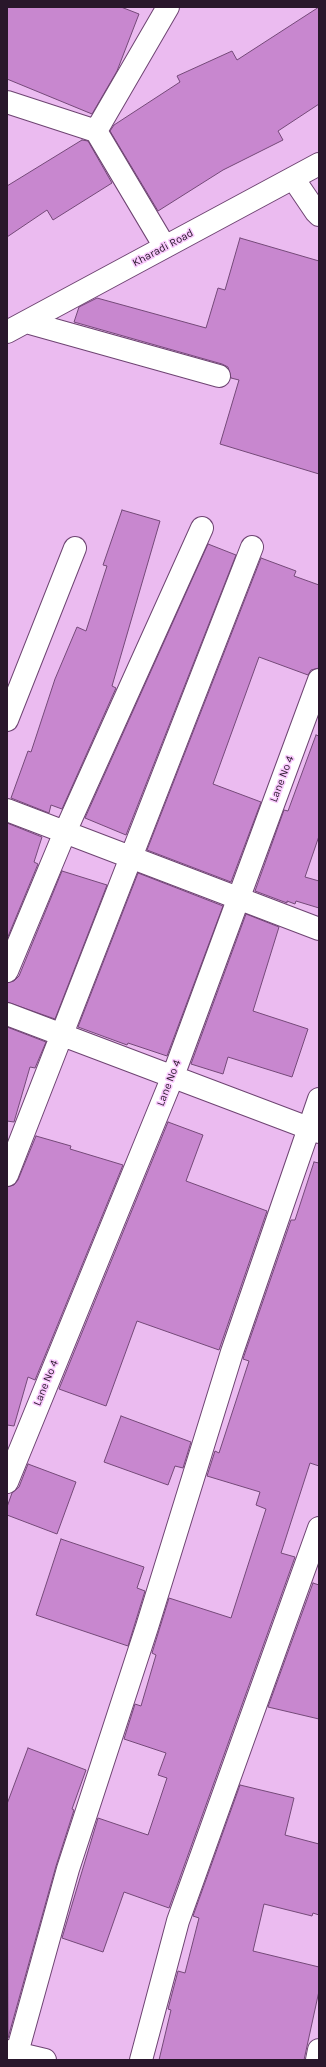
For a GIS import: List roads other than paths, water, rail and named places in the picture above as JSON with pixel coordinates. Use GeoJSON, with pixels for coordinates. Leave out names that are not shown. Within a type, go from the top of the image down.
{"type":"FeatureCollection","features":[{"type":"Feature","properties":{"kind":"street"},"geometry":{"type":"LineString","coordinates":[[96,131],[168,7]]}},
{"type":"Feature","properties":{"kind":"street"},"geometry":{"type":"LineString","coordinates":[[7,102],[96,131],[165,247]]}},
{"type":"Feature","properties":{"kind":"street","name":"Kharadi Road"},"geometry":{"type":"LineString","coordinates":[[7,332],[319,164]]}},
{"type":"Feature","properties":{"kind":"street"},"geometry":{"type":"LineString","coordinates":[[293,178],[319,215]]}},
{"type":"Feature","properties":{"kind":"street"},"geometry":{"type":"LineString","coordinates":[[26,322],[219,376]]}},
{"type":"Feature","properties":{"kind":"street"},"geometry":{"type":"LineString","coordinates":[[7,971],[65,832],[202,528]]}},
{"type":"Feature","properties":{"kind":"street"},"geometry":{"type":"LineString","coordinates":[[7,1175],[63,1035],[252,547]]}},
{"type":"Feature","properties":{"kind":"street"},"geometry":{"type":"LineString","coordinates":[[7,720],[75,548]]}},
{"type":"Feature","properties":{"kind":"street","name":"Lane No 4"},"geometry":{"type":"LineString","coordinates":[[7,1482],[173,1076],[237,897],[319,680]]}},
{"type":"Feature","properties":{"kind":"street"},"geometry":{"type":"LineString","coordinates":[[7,810],[319,929]]}},
{"type":"Feature","properties":{"kind":"street"},"geometry":{"type":"LineString","coordinates":[[7,1014],[314,1130]]}},
{"type":"Feature","properties":{"kind":"street"},"geometry":{"type":"LineString","coordinates":[[45,2060],[13,2054],[68,1869],[147,1627],[232,1352],[314,1130],[319,1099]]}},
{"type":"Feature","properties":{"kind":"street"},"geometry":{"type":"LineString","coordinates":[[141,2060],[178,1921],[319,1528]]}},
{"type":"Feature","properties":{"kind":"street"},"geometry":{"type":"LineString","coordinates":[[316,2060],[319,2050]]}}]}
